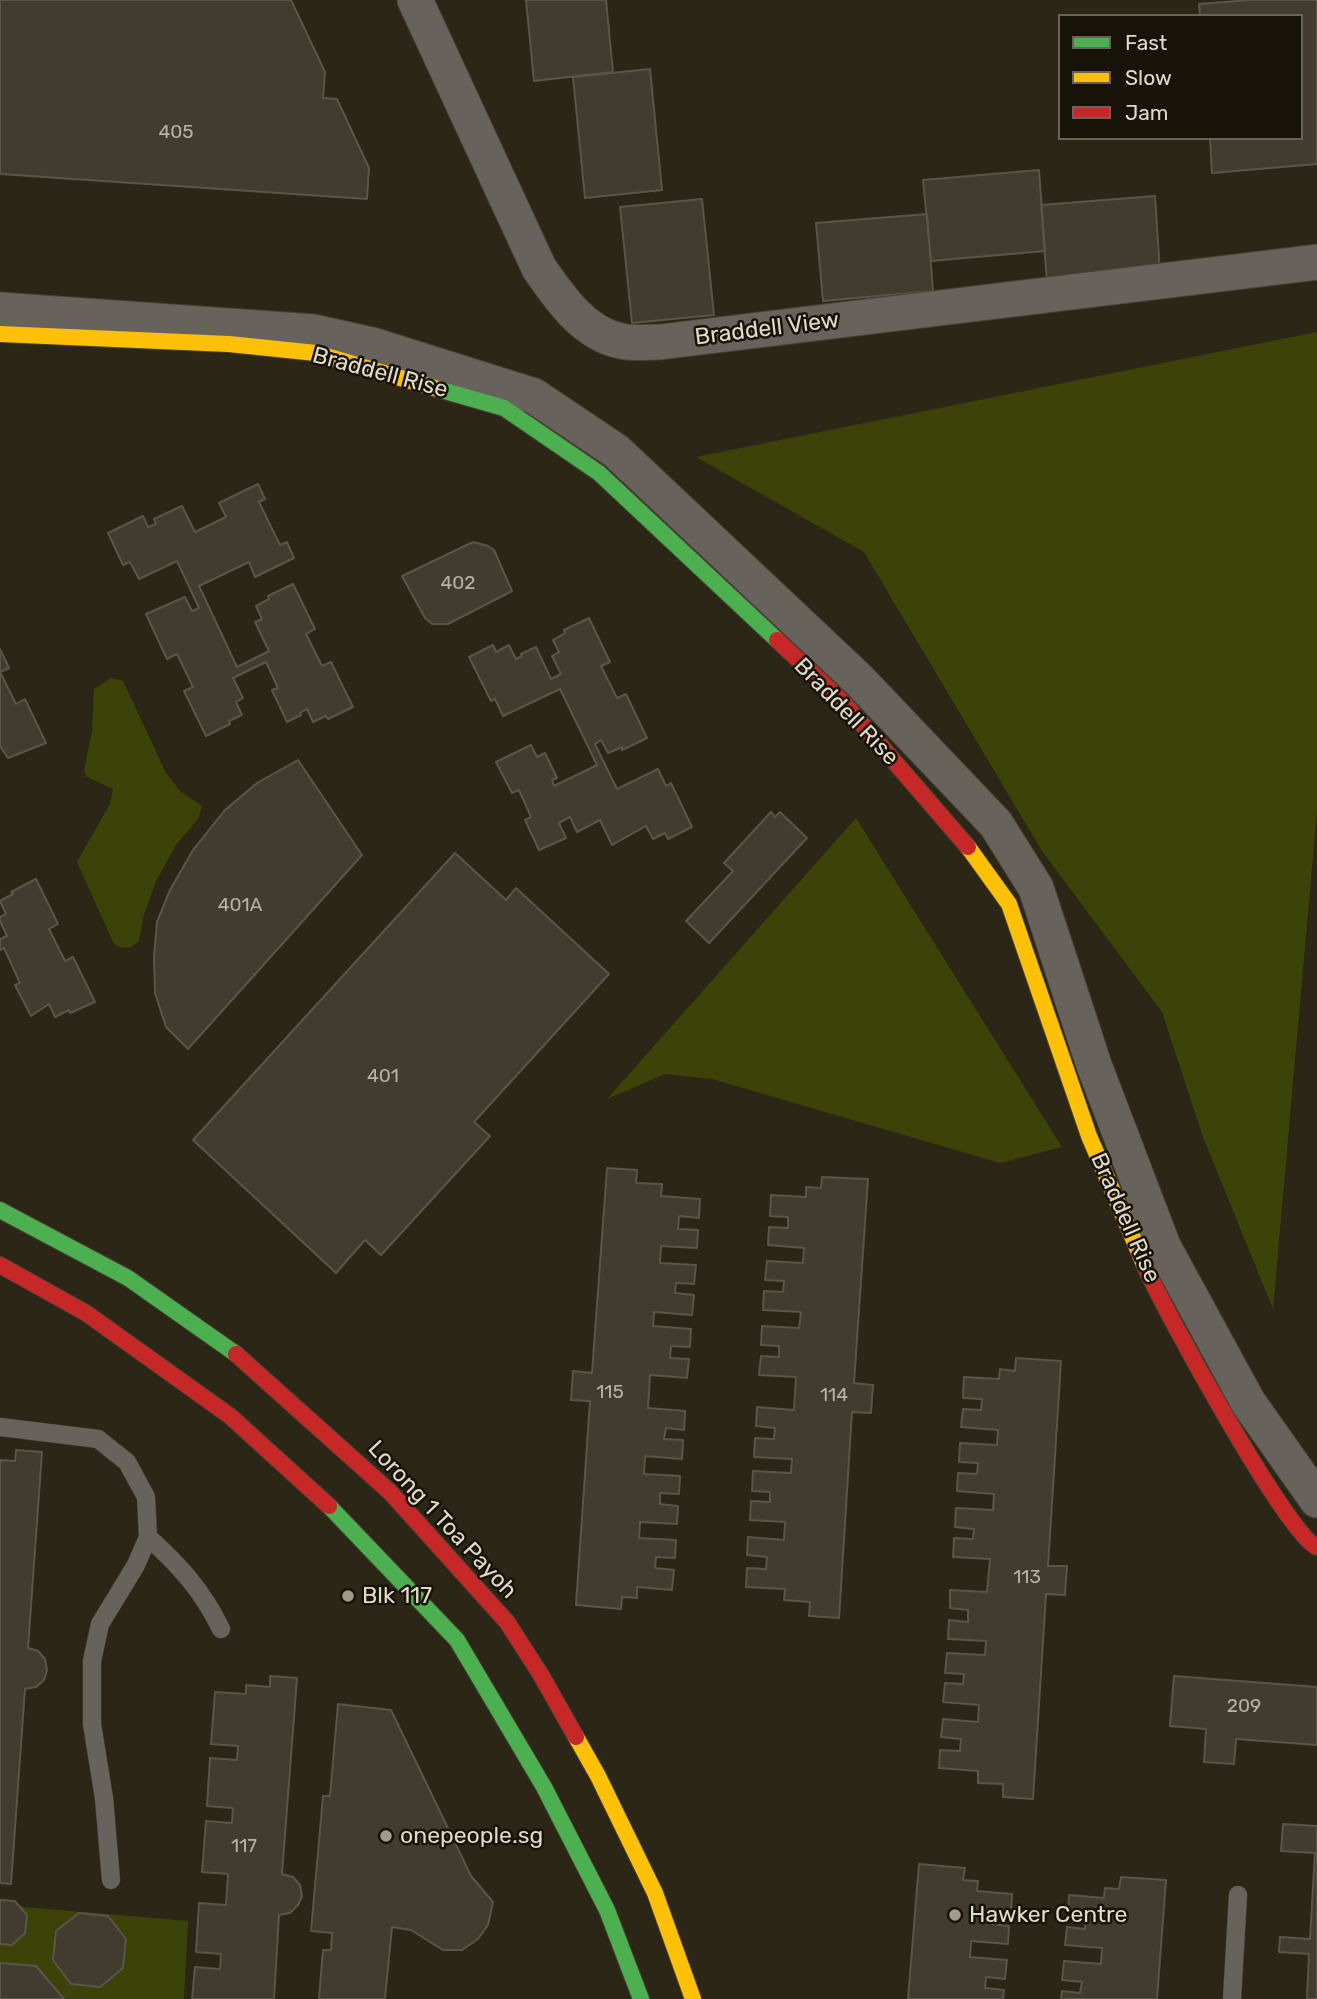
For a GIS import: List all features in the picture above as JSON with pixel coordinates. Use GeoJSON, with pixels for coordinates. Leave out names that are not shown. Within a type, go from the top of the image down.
{"type":"FeatureCollection","features":[{"type":"Feature","properties":{"kind":"main road","name":"Braddell Rise"},"geometry":{"type":"LineString","coordinates":[[0,334],[229,344],[369,356],[504,408],[599,473],[843,702],[982,864],[1009,904],[1089,1136],[1148,1273],[1225,1415],[1287,1518],[1311,1545],[1317,1547]]}},
{"type":"Feature","properties":{"kind":"main road","name":"Lorong 1 Toa Payoh"},"geometry":{"type":"LineString","coordinates":[[0,1210],[128,1278],[237,1355],[390,1492],[507,1622],[541,1675],[598,1776],[655,1892],[692,1999]]}},
{"type":"Feature","properties":{"kind":"main road"},"geometry":{"type":"LineString","coordinates":[[0,1265],[86,1313],[230,1416],[322,1498],[408,1585],[457,1640],[544,1787],[607,1910],[641,1999]]}},
{"type":"Feature","properties":{"kind":"main road"},"geometry":{"type":"LineString","coordinates":[[643,1911],[655,1892]]}},
{"type":"Feature","properties":{"kind":"main road"},"geometry":{"type":"LineString","coordinates":[[607,1910],[625,1916]]}},
{"type":"Feature","properties":{"kind":"street","name":"Braddell View"},"geometry":{"type":"LineString","coordinates":[[415,0],[539,268],[565,305],[596,331],[621,341],[660,342],[1317,262]]}},
{"type":"Feature","properties":{"kind":"street","name":"Braddell Rise"},"geometry":{"type":"LineString","coordinates":[[0,310],[314,332],[369,356],[534,396],[616,451],[859,680],[996,824],[1036,888],[1094,1065],[1163,1246],[1248,1402],[1317,1500]]}},
{"type":"Feature","properties":{"kind":"lane"},"geometry":{"type":"LineString","coordinates":[[0,1427],[98,1439],[127,1462],[146,1497],[148,1537],[136,1565],[100,1624],[92,1661],[92,1724],[104,1798],[111,1881]]}},
{"type":"Feature","properties":{"kind":"lane"},"geometry":{"type":"LineString","coordinates":[[148,1537],[181,1568],[208,1602],[221,1629]]}},
{"type":"Feature","properties":{"kind":"lane"},"geometry":{"type":"LineString","coordinates":[[1232,1999],[1238,1895]]}},
{"type":"Feature","properties":{"kind":"green space"},"geometry":{"type":"Polygon","coordinates":[[[1317,332],[1317,811],[1273,1309],[1203,1137],[1162,1012],[1042,851],[864,552],[696,457],[1317,332]]]}},
{"type":"Feature","properties":{"kind":"green space"},"geometry":{"type":"Polygon","coordinates":[[[111,678],[123,681],[166,773],[181,792],[202,806],[198,819],[176,845],[156,881],[143,918],[139,941],[131,947],[122,948],[114,944],[77,862],[110,804],[113,789],[87,777],[84,771],[92,731],[94,689],[111,678]]]}},
{"type":"Feature","properties":{"kind":"green space"},"geometry":{"type":"Polygon","coordinates":[[[856,818],[1062,1147],[1000,1163],[712,1079],[665,1074],[607,1099],[856,818]]]}},
{"type":"Feature","properties":{"kind":"green space"},"geometry":{"type":"Polygon","coordinates":[[[0,1905],[188,1921],[184,1999],[0,1999],[0,1905]]]}},
{"type":"Feature","properties":{"kind":"building"},"geometry":{"type":"Polygon","coordinates":[[[0,0],[291,0],[325,72],[323,98],[337,99],[369,168],[367,199],[0,174],[0,0]]]}},
{"type":"Feature","properties":{"kind":"building"},"geometry":{"type":"Polygon","coordinates":[[[526,0],[606,0],[613,72],[534,81],[526,0]]]}},
{"type":"Feature","properties":{"kind":"building"},"geometry":{"type":"Polygon","coordinates":[[[1250,0],[1317,0],[1317,164],[1212,173],[1210,140],[1303,140],[1303,14],[1200,14],[1199,4],[1250,0]]]}},
{"type":"Feature","properties":{"kind":"building"},"geometry":{"type":"Polygon","coordinates":[[[650,69],[662,190],[585,198],[573,77],[650,69]]]}},
{"type":"Feature","properties":{"kind":"building"},"geometry":{"type":"Polygon","coordinates":[[[1039,170],[1045,251],[931,261],[923,180],[1039,170]]]}},
{"type":"Feature","properties":{"kind":"building"},"geometry":{"type":"Polygon","coordinates":[[[1155,196],[1160,273],[1047,282],[1041,205],[1155,196]]]}},
{"type":"Feature","properties":{"kind":"building"},"geometry":{"type":"Polygon","coordinates":[[[702,199],[714,315],[632,323],[620,207],[702,199]]]}},
{"type":"Feature","properties":{"kind":"building"},"geometry":{"type":"Polygon","coordinates":[[[927,214],[933,291],[823,301],[816,223],[927,214]]]}},
{"type":"Feature","properties":{"kind":"building"},"geometry":{"type":"Polygon","coordinates":[[[258,484],[265,499],[259,502],[280,545],[287,542],[294,558],[255,577],[249,562],[199,586],[237,667],[269,651],[255,622],[262,619],[256,606],[269,599],[268,596],[293,584],[315,629],[306,634],[322,666],[331,662],[353,707],[328,719],[326,716],[313,722],[307,709],[287,722],[272,690],[278,688],[266,662],[233,678],[243,698],[236,702],[242,715],[206,736],[184,691],[193,687],[177,654],[167,659],[146,614],[185,597],[192,611],[199,608],[177,561],[139,579],[130,562],[123,565],[108,533],[143,516],[148,527],[156,524],[154,519],[182,506],[195,532],[226,517],[219,503],[258,484]]]}},
{"type":"Feature","properties":{"kind":"building"},"geometry":{"type":"Polygon","coordinates":[[[473,542],[494,550],[512,591],[448,624],[432,624],[425,618],[402,576],[473,542]]]}},
{"type":"Feature","properties":{"kind":"building"},"geometry":{"type":"Polygon","coordinates":[[[589,618],[610,662],[601,666],[617,698],[626,694],[647,738],[622,750],[622,747],[608,753],[601,740],[595,744],[617,789],[658,769],[666,786],[671,783],[692,827],[668,839],[665,833],[653,839],[646,826],[612,845],[600,820],[577,832],[570,817],[559,823],[566,838],[539,850],[525,820],[531,817],[519,790],[512,793],[496,762],[531,745],[537,757],[545,753],[557,778],[552,780],[554,786],[597,765],[560,689],[503,716],[495,699],[491,701],[469,657],[493,645],[496,652],[509,645],[516,659],[536,647],[551,679],[561,674],[552,656],[559,652],[553,640],[565,633],[564,630],[589,618]]]}},
{"type":"Feature","properties":{"kind":"building"},"geometry":{"type":"Polygon","coordinates":[[[0,649],[9,668],[0,672],[0,649]]]}},
{"type":"Feature","properties":{"kind":"building"},"geometry":{"type":"Polygon","coordinates":[[[0,672],[16,704],[25,699],[46,743],[8,758],[0,746],[0,672]]]}},
{"type":"Feature","properties":{"kind":"building"},"geometry":{"type":"Polygon","coordinates":[[[298,760],[362,855],[188,1049],[166,1027],[155,993],[157,922],[170,890],[193,850],[225,810],[257,783],[298,760]]]}},
{"type":"Feature","properties":{"kind":"building"},"geometry":{"type":"Polygon","coordinates":[[[771,812],[775,817],[780,812],[807,838],[709,943],[686,921],[733,871],[724,863],[771,812]]]}},
{"type":"Feature","properties":{"kind":"building"},"geometry":{"type":"Polygon","coordinates":[[[455,853],[506,900],[516,888],[609,974],[474,1122],[490,1136],[381,1255],[365,1240],[336,1273],[193,1140],[455,853]]]}},
{"type":"Feature","properties":{"kind":"building"},"geometry":{"type":"Polygon","coordinates":[[[36,879],[58,924],[49,929],[65,961],[73,957],[95,1002],[55,1017],[49,1004],[31,1016],[15,985],[20,983],[4,948],[0,950],[0,939],[7,936],[0,921],[0,917],[6,914],[0,901],[36,879]]]}},
{"type":"Feature","properties":{"kind":"building"},"geometry":{"type":"Polygon","coordinates":[[[607,1168],[637,1170],[636,1183],[662,1184],[661,1196],[700,1199],[699,1218],[679,1216],[678,1229],[698,1230],[697,1248],[661,1246],[660,1263],[696,1265],[694,1284],[676,1283],[675,1293],[694,1295],[692,1315],[654,1312],[653,1326],[691,1329],[690,1347],[671,1346],[670,1358],[689,1359],[687,1378],[650,1375],[648,1408],[685,1411],[684,1430],[666,1428],[664,1439],[683,1440],[682,1459],[645,1456],[644,1474],[680,1476],[679,1494],[660,1493],[660,1504],[678,1506],[677,1524],[640,1522],[639,1538],[676,1540],[675,1558],[656,1557],[655,1568],[674,1570],[672,1590],[637,1587],[637,1598],[622,1597],[621,1609],[576,1605],[590,1401],[571,1400],[573,1371],[592,1373],[607,1168]]]}},
{"type":"Feature","properties":{"kind":"building"},"geometry":{"type":"Polygon","coordinates":[[[822,1177],[868,1179],[854,1383],[873,1385],[871,1413],[852,1412],[839,1618],[809,1616],[810,1602],[784,1600],[785,1589],[746,1587],[747,1568],[766,1569],[767,1557],[747,1555],[748,1537],[784,1540],[785,1522],[750,1520],[751,1501],[770,1502],[770,1492],[752,1491],[753,1471],[791,1473],[792,1459],[754,1457],[755,1438],[774,1439],[775,1428],[756,1426],[757,1407],[794,1410],[796,1377],[759,1375],[761,1356],[779,1357],[779,1346],[761,1345],[762,1326],[799,1328],[801,1312],[763,1310],[764,1291],[783,1292],[784,1281],[765,1280],[767,1261],[803,1263],[804,1248],[768,1245],[769,1227],[788,1228],[788,1217],[770,1216],[771,1195],[806,1197],[806,1187],[821,1188],[822,1177]]]}},
{"type":"Feature","properties":{"kind":"building"},"geometry":{"type":"Polygon","coordinates":[[[1016,1358],[1061,1361],[1048,1566],[1067,1566],[1065,1595],[1046,1594],[1033,1799],[1003,1797],[1003,1784],[978,1783],[978,1771],[939,1768],[940,1750],[960,1751],[961,1739],[941,1737],[943,1719],[978,1722],[979,1705],[943,1702],[945,1683],[963,1684],[964,1674],[945,1673],[947,1653],[985,1655],[986,1641],[948,1639],[949,1620],[968,1622],[968,1610],[950,1608],[950,1590],[987,1592],[990,1559],[953,1557],[954,1538],[973,1539],[974,1529],[955,1527],[956,1508],[993,1510],[994,1494],[957,1491],[958,1473],[977,1474],[978,1463],[959,1462],[960,1443],[997,1445],[998,1430],[961,1427],[963,1409],[981,1410],[982,1399],[963,1398],[964,1377],[999,1379],[1000,1369],[1015,1371],[1016,1358]]]}},
{"type":"Feature","properties":{"kind":"building"},"geometry":{"type":"Polygon","coordinates":[[[16,1450],[42,1452],[28,1648],[38,1651],[45,1659],[47,1670],[44,1680],[36,1687],[25,1689],[11,1884],[0,1883],[0,1460],[15,1461],[16,1450]]]}},
{"type":"Feature","properties":{"kind":"building"},"geometry":{"type":"Polygon","coordinates":[[[270,1676],[297,1678],[282,1874],[293,1877],[300,1885],[302,1896],[290,1913],[279,1915],[274,1999],[192,1999],[195,1967],[220,1969],[221,1954],[196,1952],[199,1903],[226,1905],[228,1874],[202,1872],[206,1821],[232,1823],[233,1808],[207,1806],[210,1758],[237,1760],[238,1746],[211,1744],[215,1692],[246,1694],[246,1685],[270,1687],[270,1676]]]}},
{"type":"Feature","properties":{"kind":"building"},"geometry":{"type":"Polygon","coordinates":[[[1174,1676],[1317,1687],[1317,1745],[1236,1739],[1234,1764],[1204,1762],[1206,1729],[1170,1726],[1174,1676]]]}},
{"type":"Feature","properties":{"kind":"building","name":"onepeople.sg"},"geometry":{"type":"Polygon","coordinates":[[[338,1704],[391,1710],[471,1876],[493,1902],[488,1925],[478,1939],[462,1950],[443,1950],[411,1930],[392,1927],[385,1999],[319,1999],[323,1950],[331,1950],[332,1933],[311,1931],[323,1796],[330,1796],[338,1704]]]}},
{"type":"Feature","properties":{"kind":"building"},"geometry":{"type":"Polygon","coordinates":[[[1283,1824],[1317,1826],[1317,1999],[1307,1999],[1309,1954],[1279,1952],[1280,1937],[1310,1939],[1315,1853],[1281,1851],[1283,1824]]]}},
{"type":"Feature","properties":{"kind":"building"},"geometry":{"type":"Polygon","coordinates":[[[919,1864],[965,1868],[963,1880],[978,1881],[977,1891],[1012,1894],[1011,1915],[991,1914],[991,1924],[1009,1926],[1008,1944],[971,1941],[970,1957],[1007,1960],[1005,1979],[986,1977],[985,1988],[1004,1990],[1003,1999],[908,1999],[919,1864]]]}},
{"type":"Feature","properties":{"kind":"building"},"geometry":{"type":"Polygon","coordinates":[[[1121,1877],[1166,1880],[1157,1999],[1061,1999],[1062,1991],[1080,1993],[1082,1982],[1062,1980],[1064,1961],[1101,1964],[1102,1948],[1065,1945],[1067,1927],[1085,1929],[1086,1917],[1068,1916],[1069,1895],[1104,1898],[1105,1888],[1119,1889],[1121,1877]]]}},
{"type":"Feature","properties":{"kind":"building"},"geometry":{"type":"Polygon","coordinates":[[[0,1900],[15,1901],[27,1915],[25,1933],[12,1945],[0,1944],[0,1900]]]}},
{"type":"Feature","properties":{"kind":"building"},"geometry":{"type":"Polygon","coordinates":[[[79,1913],[108,1916],[126,1939],[123,1968],[100,1987],[71,1984],[53,1960],[56,1931],[79,1913]]]}},
{"type":"Feature","properties":{"kind":"building"},"geometry":{"type":"Polygon","coordinates":[[[0,1963],[36,1966],[64,1999],[0,1999],[0,1963]]]}},
{"type":"Feature","properties":{"kind":"traffic: fast"},"geometry":{"type":"LineString","coordinates":[[438,389],[504,408],[599,473],[777,640]]}},
{"type":"Feature","properties":{"kind":"traffic: fast"},"geometry":{"type":"LineString","coordinates":[[0,1210],[128,1278],[236,1354]]}},
{"type":"Feature","properties":{"kind":"traffic: fast"},"geometry":{"type":"LineString","coordinates":[[329,1506],[457,1640],[544,1787],[607,1910],[641,1999]]}},
{"type":"Feature","properties":{"kind":"traffic: slow"},"geometry":{"type":"LineString","coordinates":[[0,334],[229,344],[316,353],[438,389]]}},
{"type":"Feature","properties":{"kind":"traffic: slow"},"geometry":{"type":"LineString","coordinates":[[968,847],[1009,904],[1089,1136],[1144,1264]]}},
{"type":"Feature","properties":{"kind":"traffic: slow"},"geometry":{"type":"LineString","coordinates":[[576,1737],[655,1893],[693,1999]]}},
{"type":"Feature","properties":{"kind":"traffic: jam"},"geometry":{"type":"LineString","coordinates":[[777,640],[843,702],[968,847]]}},
{"type":"Feature","properties":{"kind":"traffic: jam"},"geometry":{"type":"LineString","coordinates":[[1144,1264],[1174,1324],[1254,1464],[1302,1534],[1317,1547]]}},
{"type":"Feature","properties":{"kind":"traffic: jam"},"geometry":{"type":"LineString","coordinates":[[0,1265],[86,1313],[230,1416],[329,1506]]}},
{"type":"Feature","properties":{"kind":"traffic: jam"},"geometry":{"type":"LineString","coordinates":[[236,1354],[390,1492],[507,1622],[576,1737]]}},
{"type":"Feature","properties":{"kind":"place","name":"Blk 117"},"geometry":{"type":"Point","coordinates":[348,1596]}},
{"type":"Feature","properties":{"kind":"place","name":"onepeople.sg"},"geometry":{"type":"Point","coordinates":[386,1836]}},
{"type":"Feature","properties":{"kind":"place","name":"Hawker Centre"},"geometry":{"type":"Point","coordinates":[955,1915]}}]}
